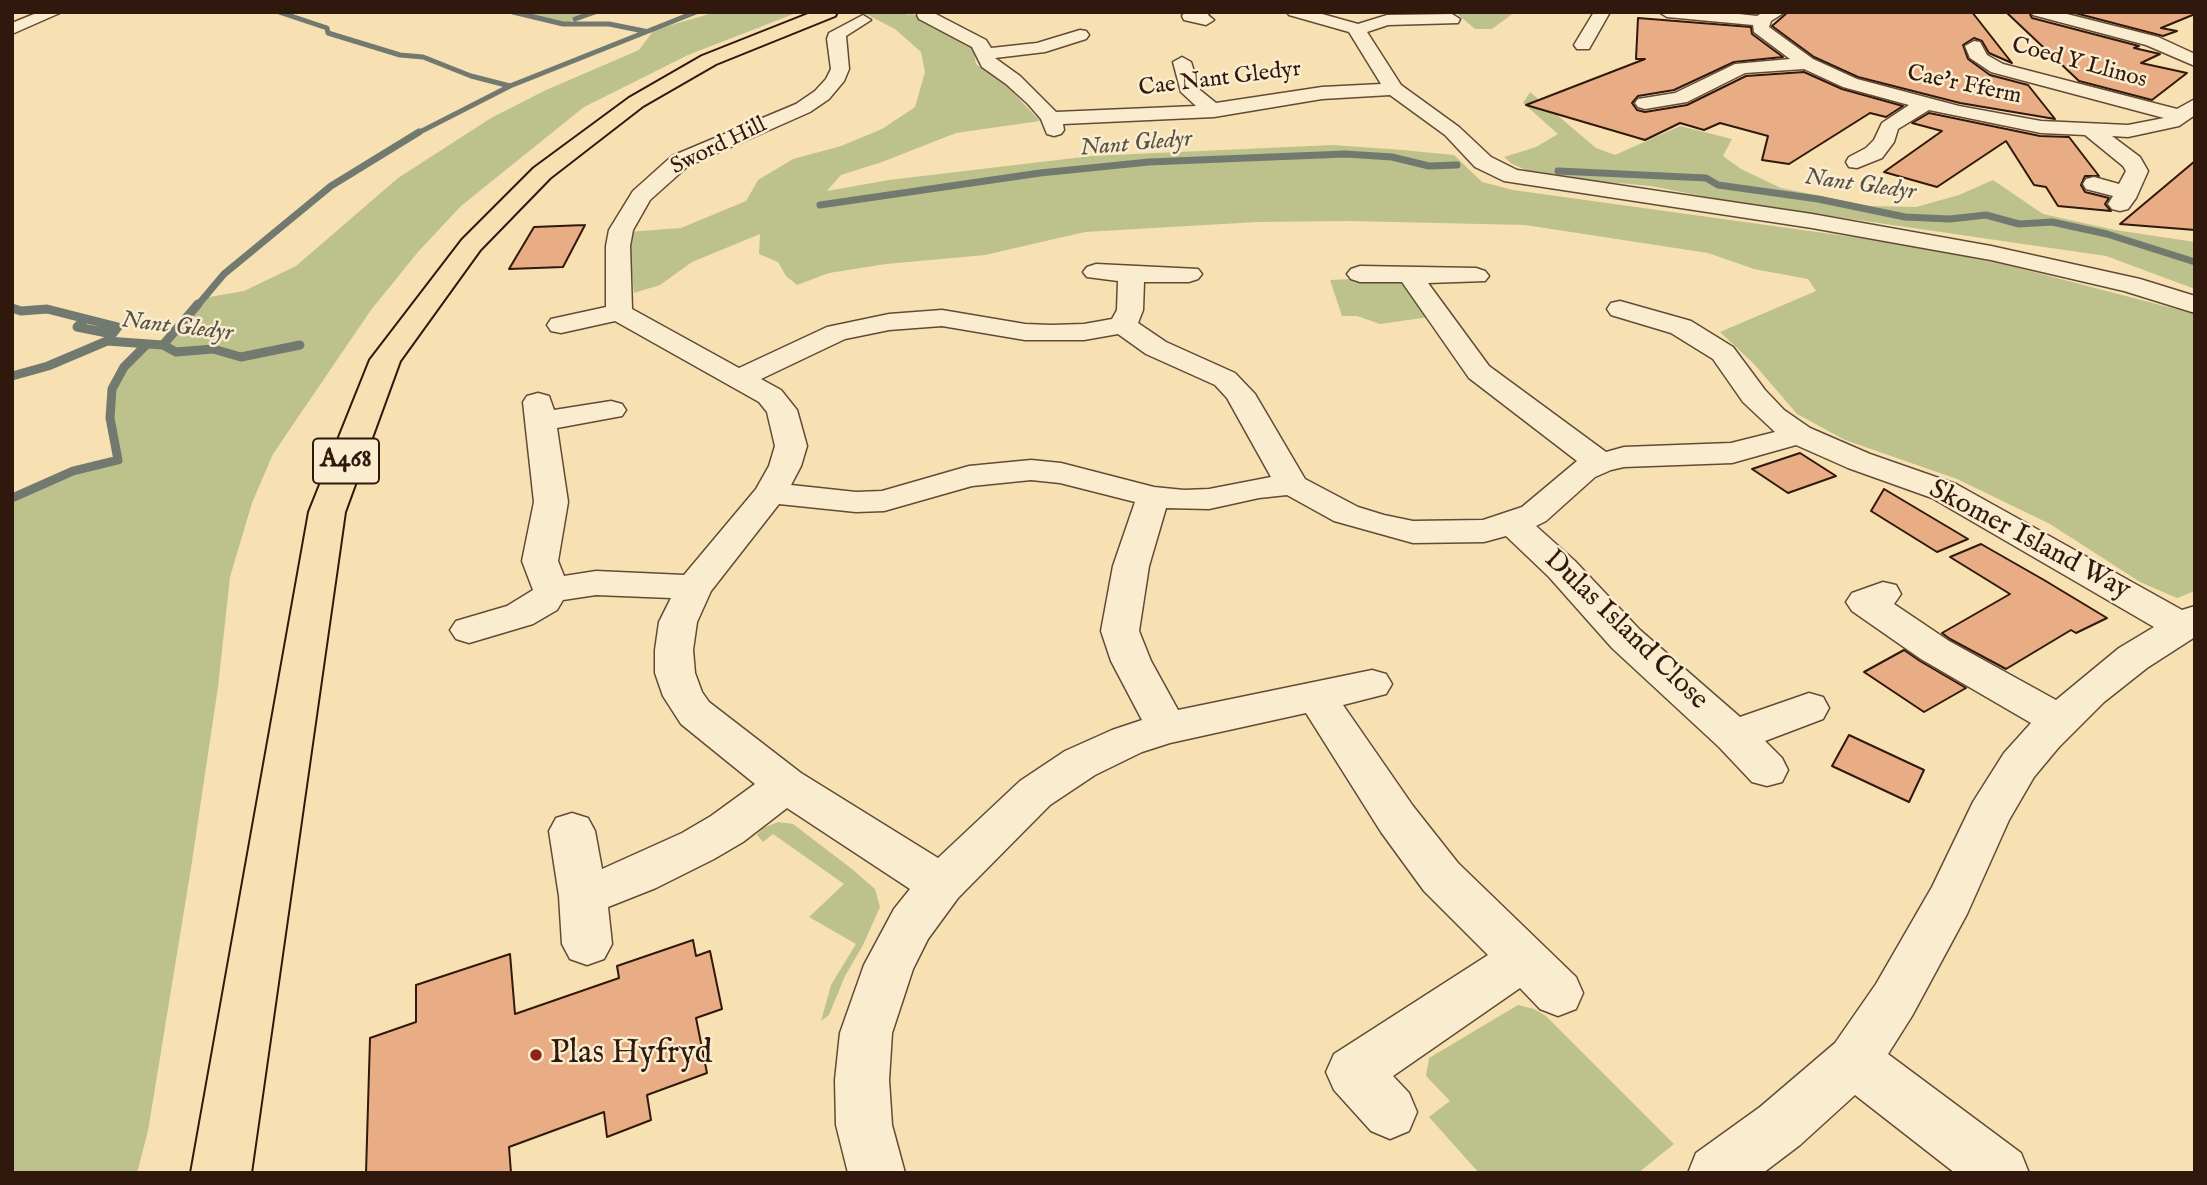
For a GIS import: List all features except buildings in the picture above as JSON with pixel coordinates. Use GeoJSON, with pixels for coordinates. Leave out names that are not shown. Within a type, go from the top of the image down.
{"type":"FeatureCollection","features":[{"type":"Feature","properties":{"kind":"main road","name":"A468"},"geometry":{"type":"LineString","coordinates":[[221,1173],[327,512],[385,359],[471,245],[542,173],[636,102],[699,66],[857,22]]}},
{"type":"Feature","properties":{"kind":"street"},"geometry":{"type":"LineString","coordinates":[[12,29],[54,12]]}},
{"type":"Feature","properties":{"kind":"street","name":"Cae Nant Gledyr"},"geometry":{"type":"LineString","coordinates":[[962,12],[931,17],[980,44],[993,68],[1013,80],[1052,124],[1214,111],[1322,93],[1394,89]]}},
{"type":"Feature","properties":{"kind":"street"},"geometry":{"type":"LineString","coordinates":[[1295,12],[1358,29],[1387,20],[1440,17]]}},
{"type":"Feature","properties":{"kind":"street"},"geometry":{"type":"LineString","coordinates":[[1579,41],[1602,12]]}},
{"type":"Feature","properties":{"kind":"street"},"geometry":{"type":"LineString","coordinates":[[1667,12],[1769,17]]}},
{"type":"Feature","properties":{"kind":"street"},"geometry":{"type":"LineString","coordinates":[[2039,12],[2133,35],[2192,57]]}},
{"type":"Feature","properties":{"kind":"street","name":"Cae'r Fferm"},"geometry":{"type":"LineString","coordinates":[[1769,17],[1760,28],[1807,63],[1850,83],[1925,104],[2008,122],[2091,131],[2128,131],[2161,127],[2186,118]]}},
{"type":"Feature","properties":{"kind":"street","name":"Sword Hill"},"geometry":{"type":"LineString","coordinates":[[619,312],[618,246],[621,230],[641,195],[680,161],[803,108],[822,95],[835,80],[840,69],[836,39],[838,33],[857,22]]}},
{"type":"Feature","properties":{"kind":"street"},"geometry":{"type":"LineString","coordinates":[[1358,29],[1394,89],[1452,131],[1483,162],[1526,180],[1688,201],[1991,253],[2108,279],[2195,305]]}},
{"type":"Feature","properties":{"kind":"street"},"geometry":{"type":"LineString","coordinates":[[986,54],[1039,48],[1072,38],[1043,34]]}},
{"type":"Feature","properties":{"kind":"street","name":"Coed Y Llinos"},"geometry":{"type":"LineString","coordinates":[[1974,46],[1979,58],[1997,68],[2186,118]]}},
{"type":"Feature","properties":{"kind":"street"},"geometry":{"type":"LineString","coordinates":[[1646,103],[1680,98],[1741,68],[1807,63]]}},
{"type":"Feature","properties":{"kind":"street"},"geometry":{"type":"LineString","coordinates":[[1210,69],[1184,66],[1191,92],[1214,111]]}},
{"type":"Feature","properties":{"kind":"street"},"geometry":{"type":"LineString","coordinates":[[1857,162],[1874,153],[1884,142],[1889,127],[1925,104]]}},
{"type":"Feature","properties":{"kind":"street"},"geometry":{"type":"LineString","coordinates":[[2091,131],[2132,162],[2137,171],[2124,198],[2094,184]]}},
{"type":"Feature","properties":{"kind":"street"},"geometry":{"type":"LineString","coordinates":[[1097,272],[1189,274]]}},
{"type":"Feature","properties":{"kind":"street"},"geometry":{"type":"LineString","coordinates":[[1123,325],[1130,310],[1131,274]]}},
{"type":"Feature","properties":{"kind":"street"},"geometry":{"type":"LineString","coordinates":[[1360,274],[1476,276]]}},
{"type":"Feature","properties":{"kind":"street"},"geometry":{"type":"LineString","coordinates":[[1412,276],[1426,301],[1479,372],[1600,463]]}},
{"type":"Feature","properties":{"kind":"street","name":"Skomer Island Way"},"geometry":{"type":"LineString","coordinates":[[1620,309],[1681,327],[1723,353],[1754,396],[1773,416],[1799,435],[1859,461],[1944,491],[2188,622]]}},
{"type":"Feature","properties":{"kind":"street"},"geometry":{"type":"LineString","coordinates":[[561,325],[619,312],[652,333],[740,378],[769,396],[782,410],[791,446],[785,466],[770,493],[694,587],[678,622],[674,650],[675,673],[683,696],[695,713],[786,785],[941,884]]}},
{"type":"Feature","properties":{"kind":"street"},"geometry":{"type":"LineString","coordinates":[[740,378],[837,333],[888,322],[942,318],[1025,332],[1051,333],[1083,332],[1123,325],[1156,348],[1225,379],[1240,394],[1292,485]]}},
{"type":"Feature","properties":{"kind":"street"},"geometry":{"type":"LineString","coordinates":[[551,590],[540,561],[551,502],[539,412],[611,410]]}},
{"type":"Feature","properties":{"kind":"street"},"geometry":{"type":"LineString","coordinates":[[770,493],[856,502],[884,501],[969,476],[1031,470],[1061,473],[1153,498],[1209,499],[1259,488],[1292,485],[1346,513],[1376,524],[1413,532],[1483,531],[1534,514],[1584,470],[1600,463],[1624,457],[1732,453],[1799,435]]}},
{"type":"Feature","properties":{"kind":"street"},"geometry":{"type":"LineString","coordinates":[[1153,498],[1131,566],[1120,631],[1131,662],[1167,728]]}},
{"type":"Feature","properties":{"kind":"street","name":"Dulas Island Close"},"geometry":{"type":"LineString","coordinates":[[1513,523],[1562,569],[1626,639],[1734,736],[1767,770]]}},
{"type":"Feature","properties":{"kind":"street"},"geometry":{"type":"LineString","coordinates":[[468,630],[520,615],[544,601],[551,590],[596,583],[694,587]]}},
{"type":"Feature","properties":{"kind":"street"},"geometry":{"type":"LineString","coordinates":[[1883,594],[1865,602],[1935,650],[2058,720]]}},
{"type":"Feature","properties":{"kind":"street"},"geometry":{"type":"LineString","coordinates":[[1716,1173],[1780,1126],[1854,1061],[1894,1000],[1950,900],[1989,815],[2019,765],[2058,720],[2133,658],[2188,622]]}},
{"type":"Feature","properties":{"kind":"street"},"geometry":{"type":"LineString","coordinates":[[877,1173],[864,1125],[862,1080],[866,1033],[889,965],[911,924],[941,884],[1035,793],[1080,763],[1128,741],[1167,728],[1373,684]]}},
{"type":"Feature","properties":{"kind":"street"},"geometry":{"type":"LineString","coordinates":[[1317,696],[1397,819],[1441,877],[1558,993]]}},
{"type":"Feature","properties":{"kind":"street"},"geometry":{"type":"LineString","coordinates":[[1734,736],[1809,708]]}},
{"type":"Feature","properties":{"kind":"street"},"geometry":{"type":"LineString","coordinates":[[583,896],[640,874],[698,846],[727,829],[786,785]]}},
{"type":"Feature","properties":{"kind":"street"},"geometry":{"type":"LineString","coordinates":[[572,831],[583,896],[587,944]]}},
{"type":"Feature","properties":{"kind":"street"},"geometry":{"type":"LineString","coordinates":[[1391,1112],[1353,1072],[1524,958]]}},
{"type":"Feature","properties":{"kind":"street"},"geometry":{"type":"LineString","coordinates":[[1854,1061],[2001,1173]]}},
{"type":"Feature","properties":{"kind":"green space"},"geometry":{"type":"Polygon","coordinates":[[[513,12],[595,12],[563,24],[513,12]]]}},
{"type":"Feature","properties":{"kind":"green space"},"geometry":{"type":"Polygon","coordinates":[[[716,12],[799,12],[688,55],[584,107],[461,206],[418,252],[371,310],[273,454],[252,503],[230,577],[218,687],[191,868],[148,1131],[137,1173],[12,1173],[12,498],[73,471],[118,460],[110,418],[112,389],[124,367],[147,344],[164,345],[204,298],[244,291],[296,266],[398,178],[491,118],[546,90],[639,50],[654,30],[716,12]]]}},
{"type":"Feature","properties":{"kind":"green space"},"geometry":{"type":"Polygon","coordinates":[[[902,12],[947,31],[973,48],[976,64],[1007,86],[1040,121],[956,133],[841,175],[827,191],[889,180],[1091,156],[1332,145],[1403,150],[1454,155],[1482,182],[1513,190],[1904,244],[2007,265],[2195,314],[2195,591],[2177,598],[2140,582],[2050,524],[1957,479],[1845,440],[1797,414],[1754,364],[1720,332],[1816,291],[1808,279],[1754,269],[1708,253],[1525,225],[1257,222],[1085,232],[985,255],[886,264],[829,273],[797,285],[786,276],[778,262],[759,254],[760,234],[692,262],[660,285],[634,293],[628,232],[681,228],[746,201],[758,180],[793,159],[841,146],[882,129],[915,107],[925,72],[921,52],[895,29],[864,13],[902,12]]]}},
{"type":"Feature","properties":{"kind":"green space"},"geometry":{"type":"Polygon","coordinates":[[[1455,12],[1515,12],[1492,29],[1475,29],[1455,12]]]}},
{"type":"Feature","properties":{"kind":"green space"},"geometry":{"type":"Polygon","coordinates":[[[1530,92],[1596,148],[1615,155],[1680,126],[1732,139],[1723,156],[1741,169],[1781,188],[1869,206],[1916,207],[1959,195],[1993,180],[2043,214],[2115,230],[2195,242],[2195,289],[2106,256],[1727,201],[1651,186],[1541,176],[1512,164],[1504,157],[1536,147],[1558,134],[1523,103],[1530,92]]]}},
{"type":"Feature","properties":{"kind":"green space"},"geometry":{"type":"Polygon","coordinates":[[[1411,276],[1436,316],[1380,324],[1357,316],[1342,316],[1330,280],[1411,276]]]}},
{"type":"Feature","properties":{"kind":"green space"},"geometry":{"type":"Polygon","coordinates":[[[778,822],[793,824],[852,869],[875,889],[880,907],[845,976],[829,1015],[821,1021],[831,985],[856,944],[809,917],[844,884],[773,834],[763,842],[757,835],[763,828],[778,822]]]}},
{"type":"Feature","properties":{"kind":"green space"},"geometry":{"type":"Polygon","coordinates":[[[1518,1005],[1534,1009],[1546,1016],[1674,1144],[1638,1173],[1479,1173],[1429,1117],[1450,1101],[1426,1076],[1429,1058],[1518,1005]]]}},
{"type":"Feature","properties":{"kind":"waterway"},"geometry":{"type":"LineString","coordinates":[[279,12],[327,28],[328,33],[400,55],[423,57],[471,76],[510,86]]}},
{"type":"Feature","properties":{"kind":"waterway"},"geometry":{"type":"LineString","coordinates":[[513,12],[563,24],[609,24],[644,31]]}},
{"type":"Feature","properties":{"kind":"waterway"},"geometry":{"type":"LineString","coordinates":[[575,19],[595,12]]}},
{"type":"Feature","properties":{"kind":"waterway"},"geometry":{"type":"LineString","coordinates":[[510,86],[696,12]]}},
{"type":"Feature","properties":{"kind":"waterway"},"geometry":{"type":"LineString","coordinates":[[416,134],[510,86]]}},
{"type":"Feature","properties":{"kind":"waterway"},"geometry":{"type":"LineString","coordinates":[[197,306],[224,274],[331,186],[419,132]]}},
{"type":"Feature","properties":{"kind":"waterway","name":"Nant Gledyr"},"geometry":{"type":"LineString","coordinates":[[820,205],[1040,173],[1149,162],[1345,154],[1392,157],[1429,166],[1457,165]]}},
{"type":"Feature","properties":{"kind":"waterway","name":"Nant Gledyr"},"geometry":{"type":"LineString","coordinates":[[1558,171],[1706,178],[1718,185],[1818,199],[1905,217],[1950,219],[1986,215],[2019,224],[2052,222],[2107,234],[2195,262]]}},
{"type":"Feature","properties":{"kind":"waterway"},"geometry":{"type":"LineString","coordinates":[[163,345],[198,304]]}},
{"type":"Feature","properties":{"kind":"waterway"},"geometry":{"type":"LineString","coordinates":[[12,308],[21,311],[47,309],[118,327],[107,341]]}},
{"type":"Feature","properties":{"kind":"waterway"},"geometry":{"type":"LineString","coordinates":[[84,320],[77,327],[112,334]]}},
{"type":"Feature","properties":{"kind":"waterway","name":"Nant Gledyr"},"geometry":{"type":"LineString","coordinates":[[12,376],[48,366],[107,341]]}},
{"type":"Feature","properties":{"kind":"waterway","name":"Nant Gledyr"},"geometry":{"type":"LineString","coordinates":[[107,341],[163,345]]}},
{"type":"Feature","properties":{"kind":"waterway"},"geometry":{"type":"LineString","coordinates":[[12,498],[73,471],[118,460],[110,418],[112,389],[124,367],[147,344]]}},
{"type":"Feature","properties":{"kind":"waterway","name":"Nant Gledyr"},"geometry":{"type":"LineString","coordinates":[[163,345],[176,352],[213,349],[241,357],[300,345]]}},
{"type":"Feature","properties":{"kind":"place","name":"Plas Hyfryd"},"geometry":{"type":"Point","coordinates":[536,1055]}}]}
